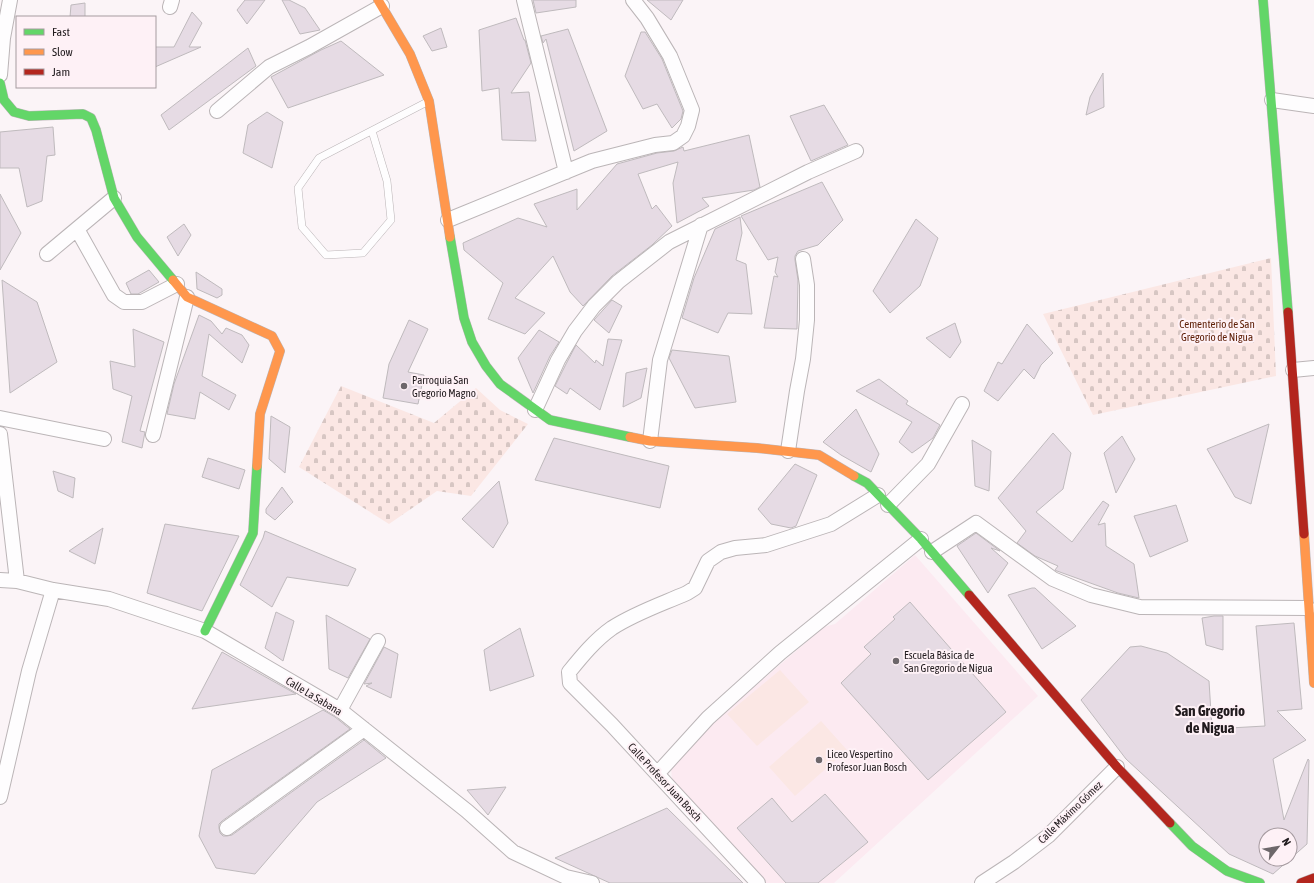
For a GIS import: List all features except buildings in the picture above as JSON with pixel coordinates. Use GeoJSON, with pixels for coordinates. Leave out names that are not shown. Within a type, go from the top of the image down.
{"type":"FeatureCollection","features":[{"type":"Feature","properties":{"kind":"street"},"geometry":{"type":"LineString","coordinates":[[0,75],[1,38],[10,0]]}},
{"type":"Feature","properties":{"kind":"street"},"geometry":{"type":"LineString","coordinates":[[524,0],[566,172]]}},
{"type":"Feature","properties":{"kind":"street"},"geometry":{"type":"LineString","coordinates":[[448,220],[592,161],[655,145],[673,143],[683,136],[688,126],[692,110],[670,56],[647,18],[633,0]]}},
{"type":"Feature","properties":{"kind":"street"},"geometry":{"type":"LineString","coordinates":[[1263,0],[1304,498],[1314,683]]}},
{"type":"Feature","properties":{"kind":"street"},"geometry":{"type":"LineString","coordinates":[[217,111],[269,67],[309,47],[380,3],[410,54],[429,101],[464,318],[472,342],[486,366],[500,384],[550,420],[650,441],[788,451],[819,455],[867,483],[921,539],[1042,681],[1117,766],[1192,846],[1228,872],[1260,883]]}},
{"type":"Feature","properties":{"kind":"street"},"geometry":{"type":"LineString","coordinates":[[0,83],[4,100],[14,112],[29,116],[83,114],[91,118],[96,130],[114,198],[137,237],[187,297],[272,336],[280,351],[260,414],[253,533],[205,632]]}},
{"type":"Feature","properties":{"kind":"street"},"geometry":{"type":"LineString","coordinates":[[1272,100],[1314,106]]}},
{"type":"Feature","properties":{"kind":"street"},"geometry":{"type":"LineString","coordinates":[[535,410],[558,360],[575,331],[594,306],[618,282],[669,242],[808,172],[856,151]]}},
{"type":"Feature","properties":{"kind":"street"},"geometry":{"type":"LineString","coordinates":[[47,254],[114,198]]}},
{"type":"Feature","properties":{"kind":"street"},"geometry":{"type":"LineString","coordinates":[[650,441],[660,360],[701,225]]}},
{"type":"Feature","properties":{"kind":"street"},"geometry":{"type":"LineString","coordinates":[[77,229],[114,295],[124,302],[142,302],[177,284]]}},
{"type":"Feature","properties":{"kind":"street"},"geometry":{"type":"LineString","coordinates":[[788,451],[803,359],[807,320],[807,285],[804,258]]}},
{"type":"Feature","properties":{"kind":"street"},"geometry":{"type":"LineString","coordinates":[[153,435],[187,297]]}},
{"type":"Feature","properties":{"kind":"street"},"geometry":{"type":"LineString","coordinates":[[1293,370],[1314,368]]}},
{"type":"Feature","properties":{"kind":"street"},"geometry":{"type":"LineString","coordinates":[[888,505],[928,464],[962,404]]}},
{"type":"Feature","properties":{"kind":"street"},"geometry":{"type":"LineString","coordinates":[[0,418],[104,439]]}},
{"type":"Feature","properties":{"kind":"street"},"geometry":{"type":"LineString","coordinates":[[0,434],[17,581]]}},
{"type":"Feature","properties":{"kind":"street","name":"Calle Profesor Juan Bosch"},"geometry":{"type":"LineString","coordinates":[[758,883],[570,683],[569,672],[591,646],[612,628],[695,588],[708,561],[721,552],[735,548],[766,545],[831,524],[878,494]]}},
{"type":"Feature","properties":{"kind":"street"},"geometry":{"type":"LineString","coordinates":[[932,552],[976,523],[1053,579],[1098,596],[1140,607],[1310,598]]}},
{"type":"Feature","properties":{"kind":"street"},"geometry":{"type":"LineString","coordinates":[[657,774],[708,718],[780,653],[921,539]]}},
{"type":"Feature","properties":{"kind":"street","name":"Calle La Sabana"},"geometry":{"type":"LineString","coordinates":[[0,580],[17,581],[53,590],[109,599],[205,632],[340,710],[467,811],[513,852],[566,877],[592,883]]}},
{"type":"Feature","properties":{"kind":"street"},"geometry":{"type":"LineString","coordinates":[[0,797],[29,671],[53,590]]}},
{"type":"Feature","properties":{"kind":"street"},"geometry":{"type":"LineString","coordinates":[[340,710],[378,640]]}},
{"type":"Feature","properties":{"kind":"street"},"geometry":{"type":"LineString","coordinates":[[227,828],[364,729]]}},
{"type":"Feature","properties":{"kind":"street","name":"Calle Máximo Gómez"},"geometry":{"type":"LineString","coordinates":[[982,883],[1014,862],[1048,836],[1117,766]]}},
{"type":"Feature","properties":{"kind":"street"},"geometry":{"type":"LineString","coordinates":[[1301,883],[1314,878]]}},
{"type":"Feature","properties":{"kind":"lane"},"geometry":{"type":"LineString","coordinates":[[372,131],[387,181],[391,220],[363,253],[326,254],[302,227],[298,188],[319,158],[429,101]]}},
{"type":"Feature","properties":{"kind":"shaded area","name":"Escuela Básica de San Gregorio de Nigua"},"geometry":{"type":"Polygon","coordinates":[[[915,555],[1038,696],[834,883],[766,883],[672,779],[671,768],[719,717],[824,627],[835,624],[915,555]]]}},
{"type":"Feature","properties":{"kind":"green space","name":"Cementerio de San Gregorio de Nigua"},"geometry":{"type":"Polygon","coordinates":[[[1271,258],[1276,376],[1093,415],[1043,314],[1271,258]]]}},
{"type":"Feature","properties":{"kind":"green space"},"geometry":{"type":"Polygon","coordinates":[[[341,386],[434,423],[476,388],[500,410],[528,424],[471,496],[437,491],[389,524],[299,467],[341,386]]]}},
{"type":"Feature","properties":{"kind":"green space"},"geometry":{"type":"Polygon","coordinates":[[[780,670],[809,702],[757,746],[727,714],[780,670]]]}},
{"type":"Feature","properties":{"kind":"green space"},"geometry":{"type":"Polygon","coordinates":[[[821,721],[847,750],[795,796],[769,767],[821,721]]]}},
{"type":"Feature","properties":{"kind":"traffic: fast"},"geometry":{"type":"LineString","coordinates":[[1263,0],[1288,312]]}},
{"type":"Feature","properties":{"kind":"traffic: fast"},"geometry":{"type":"LineString","coordinates":[[0,83],[4,100],[14,112],[29,116],[83,114],[91,118],[96,130],[114,198],[137,237],[173,280]]}},
{"type":"Feature","properties":{"kind":"traffic: fast"},"geometry":{"type":"LineString","coordinates":[[450,237],[464,318],[472,342],[486,366],[500,384],[550,420],[630,437]]}},
{"type":"Feature","properties":{"kind":"traffic: fast"},"geometry":{"type":"LineString","coordinates":[[205,631],[253,533],[257,466]]}},
{"type":"Feature","properties":{"kind":"traffic: fast"},"geometry":{"type":"LineString","coordinates":[[854,476],[867,483],[921,539],[969,595]]}},
{"type":"Feature","properties":{"kind":"traffic: fast"},"geometry":{"type":"LineString","coordinates":[[1170,823],[1192,846],[1227,871],[1260,883]]}},
{"type":"Feature","properties":{"kind":"traffic: slow"},"geometry":{"type":"LineString","coordinates":[[378,0],[410,54],[429,101],[450,237]]}},
{"type":"Feature","properties":{"kind":"traffic: slow"},"geometry":{"type":"LineString","coordinates":[[173,280],[187,297],[272,336],[280,351],[260,414],[257,466]]}},
{"type":"Feature","properties":{"kind":"traffic: slow"},"geometry":{"type":"LineString","coordinates":[[630,437],[650,441],[757,448],[819,455],[854,476]]}},
{"type":"Feature","properties":{"kind":"traffic: slow"},"geometry":{"type":"LineString","coordinates":[[1304,534],[1314,683]]}},
{"type":"Feature","properties":{"kind":"traffic: jam"},"geometry":{"type":"LineString","coordinates":[[1288,312],[1304,534]]}},
{"type":"Feature","properties":{"kind":"traffic: jam"},"geometry":{"type":"LineString","coordinates":[[969,595],[1117,767],[1170,823]]}},
{"type":"Feature","properties":{"kind":"traffic: jam"},"geometry":{"type":"LineString","coordinates":[[1301,883],[1314,878]]}},
{"type":"Feature","properties":{"kind":"place","name":"Parroquia San Gregorio Magno"},"geometry":{"type":"Point","coordinates":[404,386]}},
{"type":"Feature","properties":{"kind":"place","name":"Escuela Básica de San Gregorio de Nigua"},"geometry":{"type":"Point","coordinates":[896,661]}},
{"type":"Feature","properties":{"kind":"place","name":"Liceo Vespertino Profesor Juan Bosch"},"geometry":{"type":"Point","coordinates":[819,760]}},
{"type":"Feature","properties":{"kind":"district","name":"San Gregorio de Nigua"},"geometry":{"type":"Point","coordinates":[1210,720]}}]}
